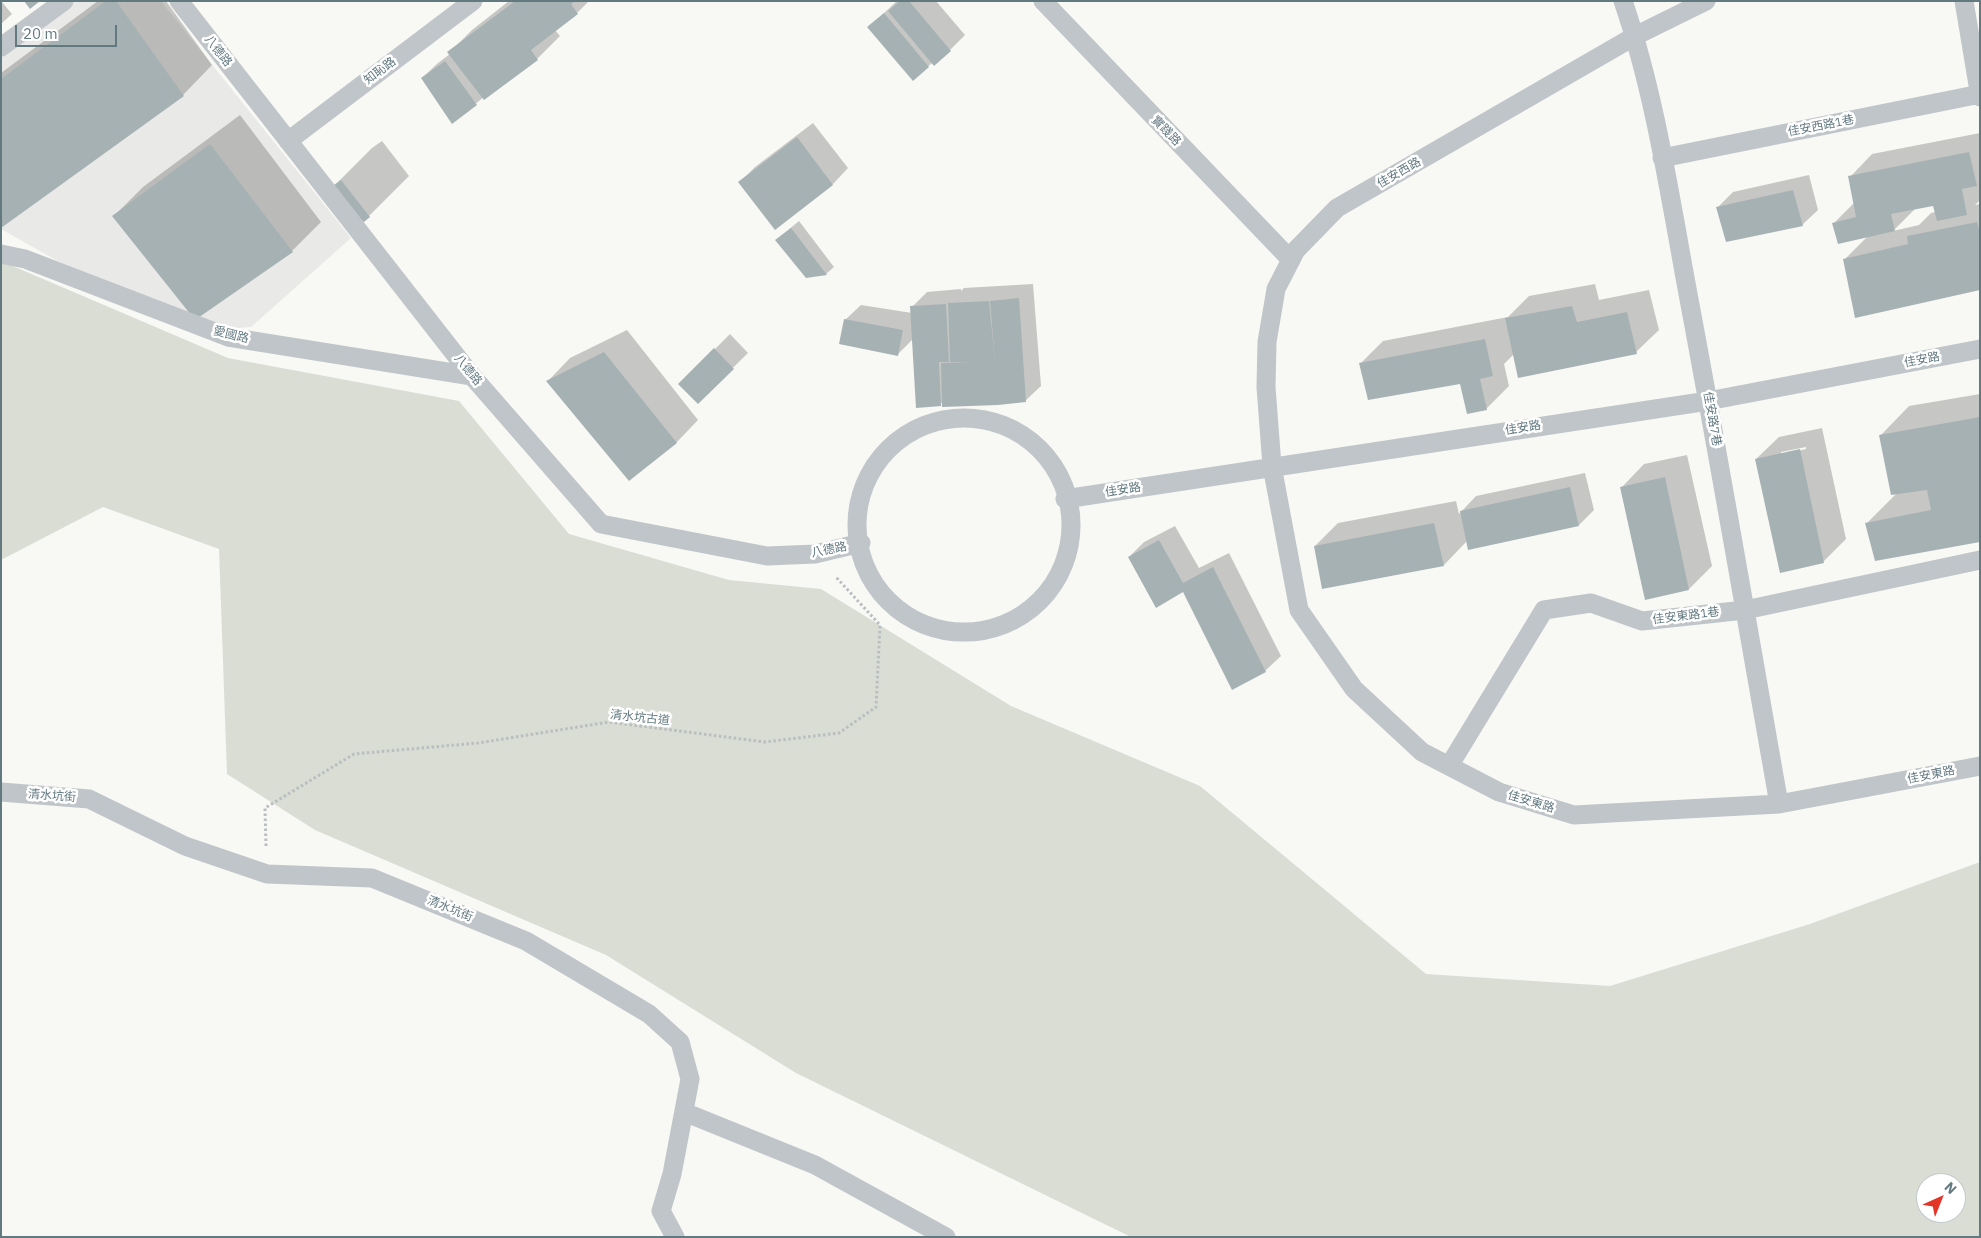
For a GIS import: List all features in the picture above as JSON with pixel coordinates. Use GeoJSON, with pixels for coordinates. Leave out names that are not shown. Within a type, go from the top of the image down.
{"type":"FeatureCollection","features":[{"type":"Feature","properties":{"kind":"lane"},"geometry":{"type":"LineString","coordinates":[[1,47],[64,1]]}},
{"type":"Feature","properties":{"kind":"lane","name":"八德路"},"geometry":{"type":"LineString","coordinates":[[179,1],[472,376],[601,524],[767,556],[815,554],[861,543]]}},
{"type":"Feature","properties":{"kind":"lane","name":"知恥路"},"geometry":{"type":"LineString","coordinates":[[288,141],[473,1]]}},
{"type":"Feature","properties":{"kind":"lane","name":"實踐路"},"geometry":{"type":"LineString","coordinates":[[1042,1],[1291,260]]}},
{"type":"Feature","properties":{"kind":"lane","name":"佳安路7巷"},"geometry":{"type":"LineString","coordinates":[[1623,1],[1635,36],[1662,158],[1708,401],[1780,804]]}},
{"type":"Feature","properties":{"kind":"lane","name":"佳安西路"},"geometry":{"type":"LineString","coordinates":[[1272,466],[1266,387],[1267,342],[1276,289],[1296,250],[1337,208],[1635,36],[1706,1]]}},
{"type":"Feature","properties":{"kind":"lane"},"geometry":{"type":"LineString","coordinates":[[1964,1],[1980,95]]}},
{"type":"Feature","properties":{"kind":"lane","name":"佳安西路1巷"},"geometry":{"type":"LineString","coordinates":[[1662,158],[1980,95]]}},
{"type":"Feature","properties":{"kind":"lane","name":"愛國路"},"geometry":{"type":"LineString","coordinates":[[1,254],[25,259],[228,337],[472,376]]}},
{"type":"Feature","properties":{"kind":"lane","name":"佳安路"},"geometry":{"type":"LineString","coordinates":[[1065,499],[1708,401],[1980,349]]}},
{"type":"Feature","properties":{"kind":"lane"},"geometry":{"type":"LineString","coordinates":[[972,418],[1000,424],[1025,436],[1046,455],[1061,479],[1065,499],[1071,534],[1065,561],[1053,586],[1034,608],[1010,622],[983,631],[955,632],[927,626],[902,613],[882,594],[866,571],[856,516],[862,488],[874,463],[894,442],[917,427],[944,419],[972,418]]}},
{"type":"Feature","properties":{"kind":"lane","name":"佳安東路"},"geometry":{"type":"LineString","coordinates":[[1272,466],[1299,610],[1354,689],[1422,752],[1499,792],[1574,815],[1780,804],[1980,766]]}},
{"type":"Feature","properties":{"kind":"lane","name":"佳安東路1巷"},"geometry":{"type":"LineString","coordinates":[[1449,766],[1544,610],[1591,603],[1642,621],[1745,610],[1980,560]]}},
{"type":"Feature","properties":{"kind":"lane","name":"清水坑街"},"geometry":{"type":"LineString","coordinates":[[1,792],[89,799],[185,846],[266,874],[372,878],[526,940],[650,1014],[680,1042],[690,1080],[672,1174],[661,1211],[675,1237]]}},
{"type":"Feature","properties":{"kind":"lane"},"geometry":{"type":"LineString","coordinates":[[684,1112],[815,1165],[946,1237]]}},
{"type":"Feature","properties":{"kind":"path","name":"清水坑古道"},"geometry":{"type":"LineString","coordinates":[[256,870],[266,847],[265,808],[354,754],[478,743],[609,722],[766,742],[839,733],[876,707],[880,625],[815,554]]}},
{"type":"Feature","properties":{"kind":"shaded area"},"geometry":{"type":"Polygon","coordinates":[[[73,1],[161,1],[351,238],[251,327],[225,329],[70,268],[1,229],[1,55],[73,1]]]}},
{"type":"Feature","properties":{"kind":"shaded area"},"geometry":{"type":"Polygon","coordinates":[[[1,261],[228,358],[459,401],[569,534],[729,580],[821,589],[1011,706],[1200,786],[1426,974],[1610,986],[1810,924],[1980,862],[1980,1237],[1131,1237],[796,1073],[606,955],[315,830],[227,774],[219,549],[103,507],[1,560],[1,261]]]}},
{"type":"Feature","properties":{"kind":"building"},"geometry":{"type":"Polygon","coordinates":[[[24,1],[40,1],[30,9],[24,1]]]}},
{"type":"Feature","properties":{"kind":"building"},"geometry":{"type":"Polygon","coordinates":[[[106,1],[116,1],[184,96],[1,228],[1,79],[106,1]]]}},
{"type":"Feature","properties":{"kind":"building"},"geometry":{"type":"Polygon","coordinates":[[[515,1],[575,1],[571,4],[578,14],[531,50],[538,60],[484,100],[447,52],[515,1]]]}},
{"type":"Feature","properties":{"kind":"building"},"geometry":{"type":"Polygon","coordinates":[[[900,1],[909,1],[951,51],[934,66],[888,11],[900,1]]]}},
{"type":"Feature","properties":{"kind":"building"},"geometry":{"type":"Polygon","coordinates":[[[884,13],[929,67],[913,81],[867,27],[884,13]]]}},
{"type":"Feature","properties":{"kind":"building"},"geometry":{"type":"Polygon","coordinates":[[[445,61],[477,105],[452,124],[421,78],[445,61]]]}},
{"type":"Feature","properties":{"kind":"building"},"geometry":{"type":"Polygon","coordinates":[[[797,137],[833,185],[775,230],[738,182],[797,137]]]}},
{"type":"Feature","properties":{"kind":"building"},"geometry":{"type":"Polygon","coordinates":[[[210,144],[293,252],[195,320],[112,216],[210,144]]]}},
{"type":"Feature","properties":{"kind":"building"},"geometry":{"type":"Polygon","coordinates":[[[1969,152],[1977,186],[1962,189],[1967,215],[1937,221],[1933,206],[1891,214],[1895,231],[1838,244],[1832,223],[1856,217],[1848,176],[1969,152]]]}},
{"type":"Feature","properties":{"kind":"building"},"geometry":{"type":"Polygon","coordinates":[[[341,180],[370,217],[359,226],[330,188],[341,180]]]}},
{"type":"Feature","properties":{"kind":"building"},"geometry":{"type":"Polygon","coordinates":[[[1793,190],[1803,226],[1726,242],[1716,207],[1793,190]]]}},
{"type":"Feature","properties":{"kind":"building"},"geometry":{"type":"Polygon","coordinates":[[[1977,222],[1980,233],[1980,290],[1855,318],[1843,259],[1908,244],[1907,236],[1977,222]]]}},
{"type":"Feature","properties":{"kind":"building"},"geometry":{"type":"Polygon","coordinates":[[[791,228],[827,275],[806,278],[775,240],[791,228]]]}},
{"type":"Feature","properties":{"kind":"building"},"geometry":{"type":"Polygon","coordinates":[[[1019,298],[1026,402],[942,407],[941,363],[971,362],[950,362],[948,303],[989,301],[995,361],[990,301],[1019,298]]]}},
{"type":"Feature","properties":{"kind":"building"},"geometry":{"type":"Polygon","coordinates":[[[946,304],[949,362],[939,362],[941,406],[916,408],[910,306],[946,304]]]}},
{"type":"Feature","properties":{"kind":"building"},"geometry":{"type":"Polygon","coordinates":[[[1572,306],[1577,322],[1627,312],[1637,354],[1518,378],[1505,318],[1572,306]]]}},
{"type":"Feature","properties":{"kind":"building"},"geometry":{"type":"Polygon","coordinates":[[[844,319],[903,330],[898,356],[839,344],[844,319]]]}},
{"type":"Feature","properties":{"kind":"building"},"geometry":{"type":"Polygon","coordinates":[[[1485,339],[1493,376],[1480,379],[1487,410],[1467,414],[1460,384],[1368,400],[1359,363],[1485,339]]]}},
{"type":"Feature","properties":{"kind":"building"},"geometry":{"type":"Polygon","coordinates":[[[714,348],[734,369],[698,404],[678,384],[714,348]]]}},
{"type":"Feature","properties":{"kind":"building"},"geometry":{"type":"Polygon","coordinates":[[[604,352],[677,443],[629,481],[546,381],[604,352]]]}},
{"type":"Feature","properties":{"kind":"building"},"geometry":{"type":"Polygon","coordinates":[[[1980,417],[1980,542],[1875,561],[1865,523],[1931,510],[1927,490],[1891,495],[1879,435],[1980,417]]]}},
{"type":"Feature","properties":{"kind":"building"},"geometry":{"type":"Polygon","coordinates":[[[1800,449],[1824,563],[1780,573],[1755,459],[1800,449]]]}},
{"type":"Feature","properties":{"kind":"building"},"geometry":{"type":"Polygon","coordinates":[[[1665,477],[1689,590],[1645,600],[1620,487],[1665,477]]]}},
{"type":"Feature","properties":{"kind":"building"},"geometry":{"type":"Polygon","coordinates":[[[1570,487],[1579,526],[1468,550],[1460,511],[1570,487]]]}},
{"type":"Feature","properties":{"kind":"building"},"geometry":{"type":"Polygon","coordinates":[[[1434,523],[1444,566],[1322,589],[1314,546],[1434,523]]]}},
{"type":"Feature","properties":{"kind":"building"},"geometry":{"type":"Polygon","coordinates":[[[1159,540],[1183,583],[1213,567],[1266,672],[1232,690],[1183,592],[1156,608],[1128,557],[1159,540]]]}}]}
